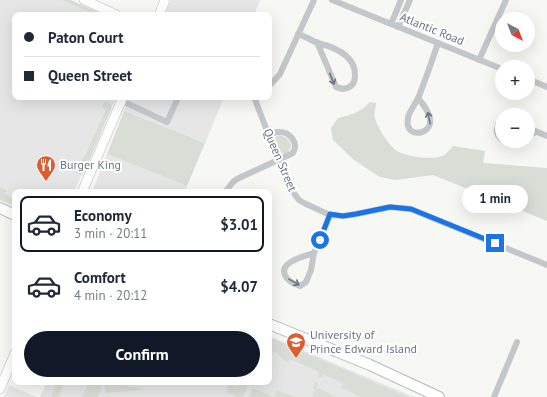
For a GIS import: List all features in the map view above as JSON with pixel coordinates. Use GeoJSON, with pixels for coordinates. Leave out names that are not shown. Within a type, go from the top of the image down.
{"type":"FeatureCollection","features":[{"type":"Feature","properties":{"kind":"main road"},"geometry":{"type":"LineString","coordinates":[[84,0],[110,12]]}},
{"type":"Feature","properties":{"kind":"main road"},"geometry":{"type":"LineString","coordinates":[[160,12],[165,0]]}},
{"type":"Feature","properties":{"kind":"main road"},"geometry":{"type":"LineString","coordinates":[[83,189],[122,100]]}},
{"type":"Feature","properties":{"kind":"main road"},"geometry":{"type":"LineString","coordinates":[[0,208],[12,214]]}},
{"type":"Feature","properties":{"kind":"main road"},"geometry":{"type":"LineString","coordinates":[[272,325],[370,365],[439,397]]}},
{"type":"Feature","properties":{"kind":"main road"},"geometry":{"type":"LineString","coordinates":[[0,389],[12,360]]}},
{"type":"Feature","properties":{"kind":"street"},"geometry":{"type":"LineString","coordinates":[[272,83],[280,74],[314,0]]}},
{"type":"Feature","properties":{"kind":"street","name":"Atlantic Road"},"geometry":{"type":"LineString","coordinates":[[332,0],[495,66]]}},
{"type":"Feature","properties":{"kind":"street"},"geometry":{"type":"LineString","coordinates":[[391,24],[401,0]]}},
{"type":"Feature","properties":{"kind":"street"},"geometry":{"type":"LineString","coordinates":[[398,27],[410,0]]}},
{"type":"Feature","properties":{"kind":"street"},"geometry":{"type":"LineString","coordinates":[[479,60],[506,0]]}},
{"type":"Feature","properties":{"kind":"street"},"geometry":{"type":"LineString","coordinates":[[298,34],[342,52],[348,58],[355,72],[352,85],[343,89],[336,87],[317,42]]}},
{"type":"Feature","properties":{"kind":"street"},"geometry":{"type":"LineString","coordinates":[[418,98],[430,118],[430,124],[426,130],[421,133],[416,133],[410,130],[407,125],[412,107],[418,98],[438,43]]}},
{"type":"Feature","properties":{"kind":"street"},"geometry":{"type":"LineString","coordinates":[[535,82],[547,87]]}},
{"type":"Feature","properties":{"kind":"street"},"geometry":{"type":"LineString","coordinates":[[124,100],[167,122],[177,100]]}},
{"type":"Feature","properties":{"kind":"street","name":"Queen Street"},"geometry":{"type":"LineString","coordinates":[[255,100],[288,185],[299,200],[306,204],[330,214],[343,216],[390,207],[411,209],[547,264]]}},
{"type":"Feature","properties":{"kind":"street"},"geometry":{"type":"LineString","coordinates":[[227,189],[237,179],[293,153],[296,148],[292,137],[285,133],[279,132],[269,134]]}},
{"type":"Feature","properties":{"kind":"street"},"geometry":{"type":"LineString","coordinates":[[537,132],[547,136]]}},
{"type":"Feature","properties":{"kind":"street"},"geometry":{"type":"LineString","coordinates":[[314,252],[286,265],[284,271],[285,276],[293,283],[300,286],[306,282],[311,270],[314,252],[330,214]]}},
{"type":"Feature","properties":{"kind":"street"},"geometry":{"type":"LineString","coordinates":[[494,397],[517,342]]}},
{"type":"Feature","properties":{"kind":"shaded area"},"geometry":{"type":"Polygon","coordinates":[[[0,0],[70,0],[96,12],[12,12],[12,100],[115,100],[75,189],[12,189],[12,205],[0,200],[0,0]]]}},
{"type":"Feature","properties":{"kind":"shaded area"},"geometry":{"type":"Polygon","coordinates":[[[62,0],[71,0],[97,12],[90,12],[62,0]]]}},
{"type":"Feature","properties":{"kind":"shaded area"},"geometry":{"type":"Polygon","coordinates":[[[171,0],[260,0],[255,12],[165,12],[171,0]]]}},
{"type":"Feature","properties":{"kind":"shaded area"},"geometry":{"type":"Polygon","coordinates":[[[129,100],[223,100],[205,143],[124,111],[129,100]]]}},
{"type":"Feature","properties":{"kind":"shaded area"},"geometry":{"type":"Polygon","coordinates":[[[105,101],[112,107],[84,173],[80,175],[66,168],[69,161],[80,165],[106,109],[102,107],[105,101]]]}},
{"type":"Feature","properties":{"kind":"shaded area"},"geometry":{"type":"Polygon","coordinates":[[[370,102],[376,103],[374,116],[384,136],[394,149],[401,153],[432,158],[442,156],[453,146],[485,151],[483,163],[547,168],[547,221],[433,175],[396,180],[380,177],[354,160],[333,140],[331,128],[338,118],[356,113],[370,102]]]}},
{"type":"Feature","properties":{"kind":"shaded area"},"geometry":{"type":"Polygon","coordinates":[[[124,111],[205,143],[187,186],[107,154],[124,111]]]}},
{"type":"Feature","properties":{"kind":"shaded area"},"geometry":{"type":"Polygon","coordinates":[[[279,135],[289,140],[291,146],[285,154],[280,153],[275,139],[275,137],[279,135]]]}},
{"type":"Feature","properties":{"kind":"shaded area"},"geometry":{"type":"Polygon","coordinates":[[[107,154],[187,186],[186,189],[93,189],[107,154]]]}},
{"type":"Feature","properties":{"kind":"shaded area"},"geometry":{"type":"Polygon","coordinates":[[[0,187],[7,190],[5,194],[12,198],[12,205],[0,200],[0,187]]]}},
{"type":"Feature","properties":{"kind":"shaded area","name":"University of Prince Edward Island"},"geometry":{"type":"Polygon","coordinates":[[[272,337],[414,397],[40,397],[46,385],[272,385],[272,337]]]}},
{"type":"Feature","properties":{"kind":"shaded area"},"geometry":{"type":"Polygon","coordinates":[[[272,338],[408,397],[361,397],[342,388],[343,383],[323,374],[321,378],[318,377],[319,372],[290,359],[288,363],[272,352],[272,338]]]}},
{"type":"Feature","properties":{"kind":"shaded area"},"geometry":{"type":"Polygon","coordinates":[[[315,382],[318,383],[316,389],[320,389],[336,397],[312,397],[315,389],[313,388],[315,382]]]}},
{"type":"Feature","properties":{"kind":"shaded area"},"geometry":{"type":"Polygon","coordinates":[[[9,385],[37,397],[4,397],[9,385]]]}},
{"type":"Feature","properties":{"kind":"shaded area"},"geometry":{"type":"Polygon","coordinates":[[[56,385],[64,385],[59,397],[51,397],[56,385]]]}},
{"type":"Feature","properties":{"kind":"shaded area"},"geometry":{"type":"Polygon","coordinates":[[[88,385],[102,385],[101,393],[98,394],[99,397],[82,397],[88,385]]]}},
{"type":"Feature","properties":{"kind":"shaded area"},"geometry":{"type":"Polygon","coordinates":[[[105,385],[125,385],[130,387],[139,387],[143,390],[105,393],[105,385]]]}},
{"type":"Feature","properties":{"kind":"shaded area"},"geometry":{"type":"Polygon","coordinates":[[[228,385],[238,387],[239,385],[248,385],[243,396],[244,397],[237,397],[226,392],[228,385]]]}},
{"type":"Feature","properties":{"kind":"shaded area"},"geometry":{"type":"Polygon","coordinates":[[[253,388],[274,397],[249,397],[253,388]]]}},
{"type":"Feature","properties":{"kind":"shaded area"},"geometry":{"type":"Polygon","coordinates":[[[277,390],[295,397],[274,397],[277,390]]]}},
{"type":"Feature","properties":{"kind":"place","name":"Burger King"},"geometry":{"type":"Point","coordinates":[46,182]}},
{"type":"Feature","properties":{"kind":"place","name":"University of Prince Edward Island"},"geometry":{"type":"Point","coordinates":[296,359]}},
{"type":"Feature","properties":{"kind":"route"},"geometry":{"type":"LineString","coordinates":[[320,240],[330,214],[343,216],[390,207],[411,209],[495,243]]}}]}
